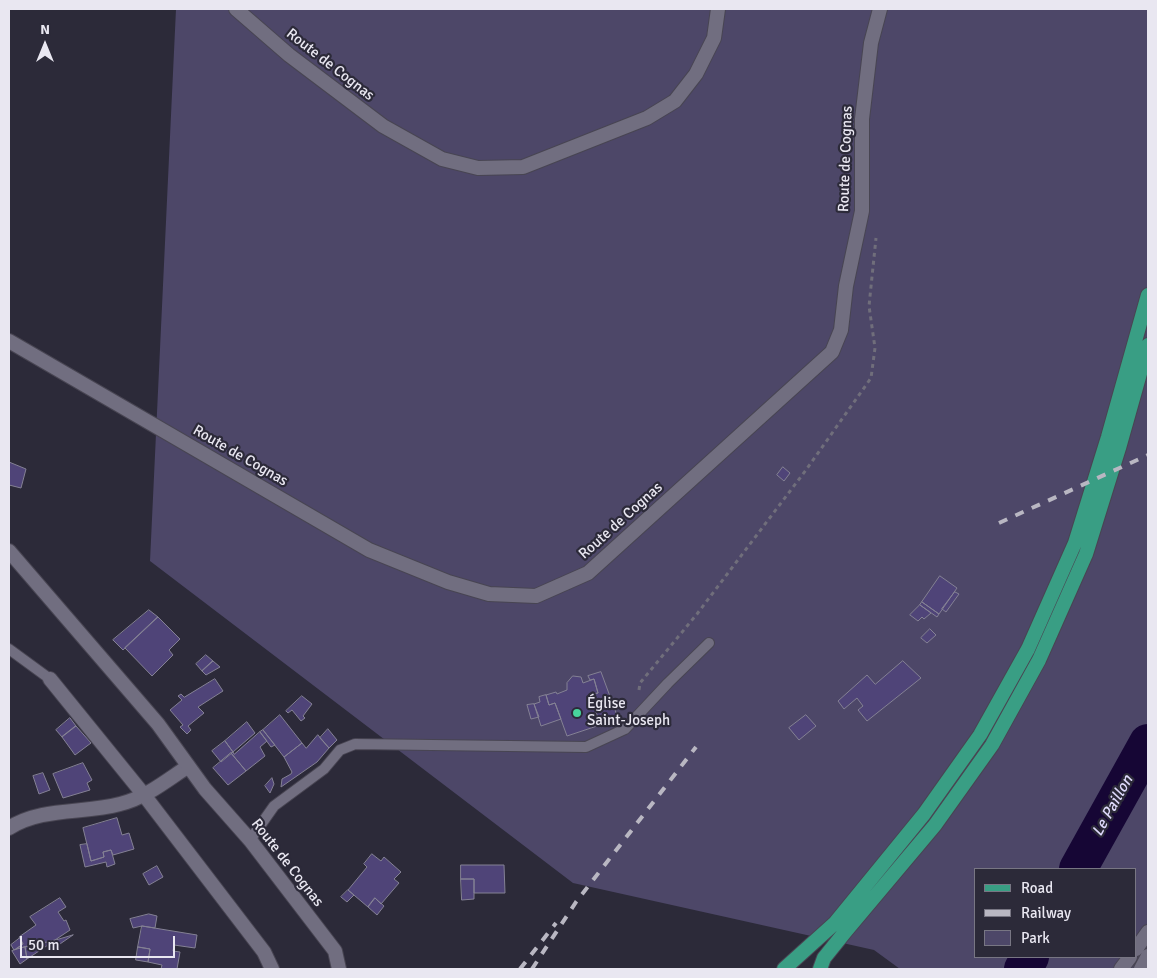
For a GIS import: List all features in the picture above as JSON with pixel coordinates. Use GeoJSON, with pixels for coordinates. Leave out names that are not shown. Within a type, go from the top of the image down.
{"type":"FeatureCollection","features":[{"type":"Feature","properties":{"kind":"main road"},"geometry":{"type":"LineString","coordinates":[[784,969],[835,923],[924,814],[980,734],[1028,649],[1074,543],[1108,437],[1148,295]]}},
{"type":"Feature","properties":{"kind":"main road"},"geometry":{"type":"LineString","coordinates":[[820,969],[824,958],[834,945],[935,825],[992,746],[1039,660],[1086,554],[1148,345]]}},
{"type":"Feature","properties":{"kind":"street","name":"Route de Cognas"},"geometry":{"type":"LineString","coordinates":[[236,9],[289,55],[383,126],[442,159],[478,168],[523,167],[647,118],[675,101],[696,74],[714,38],[718,9]]}},
{"type":"Feature","properties":{"kind":"street","name":"Route de Cognas"},"geometry":{"type":"LineString","coordinates":[[9,341],[369,550],[448,582],[489,594],[536,596],[588,573],[832,352],[841,330],[846,286],[862,211],[862,119],[871,43],[880,9]]}},
{"type":"Feature","properties":{"kind":"street","name":"Route de Cognas"},"geometry":{"type":"LineString","coordinates":[[9,551],[158,724],[205,790],[250,840],[335,951],[339,969]]}},
{"type":"Feature","properties":{"kind":"street"},"geometry":{"type":"LineString","coordinates":[[50,679],[144,795],[264,952],[272,969]]}},
{"type":"Feature","properties":{"kind":"street"},"geometry":{"type":"LineString","coordinates":[[9,828],[21,820],[46,813],[84,811],[121,804],[144,795],[187,767]]}},
{"type":"Feature","properties":{"kind":"street"},"geometry":{"type":"LineString","coordinates":[[1137,948],[1148,932]]}},
{"type":"Feature","properties":{"kind":"street"},"geometry":{"type":"LineString","coordinates":[[1142,969],[1148,956]]}},
{"type":"Feature","properties":{"kind":"street"},"geometry":{"type":"LineString","coordinates":[[1121,969],[1129,958]]}},
{"type":"Feature","properties":{"kind":"lane"},"geometry":{"type":"LineString","coordinates":[[250,840],[274,806],[324,769],[340,750],[354,744],[586,746],[625,729],[709,643]]}},
{"type":"Feature","properties":{"kind":"lane"},"geometry":{"type":"LineString","coordinates":[[9,649],[50,679]]}},
{"type":"Feature","properties":{"kind":"path"},"geometry":{"type":"LineString","coordinates":[[635,718],[640,683],[697,614],[806,470],[871,378],[875,348],[869,306],[876,233]]}},
{"type":"Feature","properties":{"kind":"green space"},"geometry":{"type":"Polygon","coordinates":[[[176,9],[1148,9],[1148,969],[900,969],[874,950],[573,883],[150,561],[176,9]]]}},
{"type":"Feature","properties":{"kind":"building"},"geometry":{"type":"Polygon","coordinates":[[[9,462],[26,469],[21,488],[9,485],[9,462]]]}},
{"type":"Feature","properties":{"kind":"building"},"geometry":{"type":"Polygon","coordinates":[[[783,467],[790,473],[784,481],[777,475],[783,467]]]}},
{"type":"Feature","properties":{"kind":"building"},"geometry":{"type":"Polygon","coordinates":[[[940,576],[957,588],[939,614],[922,602],[940,576]]]}},
{"type":"Feature","properties":{"kind":"building"},"geometry":{"type":"Polygon","coordinates":[[[955,592],[959,594],[946,612],[942,609],[955,592]]]}},
{"type":"Feature","properties":{"kind":"building"},"geometry":{"type":"Polygon","coordinates":[[[922,602],[939,614],[937,617],[920,605],[922,602]]]}},
{"type":"Feature","properties":{"kind":"building"},"geometry":{"type":"Polygon","coordinates":[[[920,605],[931,613],[918,621],[910,615],[920,605]]]}},
{"type":"Feature","properties":{"kind":"building"},"geometry":{"type":"Polygon","coordinates":[[[149,610],[158,617],[123,650],[113,640],[149,610]]]}},
{"type":"Feature","properties":{"kind":"building"},"geometry":{"type":"Polygon","coordinates":[[[158,617],[180,639],[169,650],[173,655],[152,676],[125,648],[158,617]]]}},
{"type":"Feature","properties":{"kind":"building"},"geometry":{"type":"Polygon","coordinates":[[[930,629],[936,635],[927,643],[921,638],[930,629]]]}},
{"type":"Feature","properties":{"kind":"building"},"geometry":{"type":"Polygon","coordinates":[[[206,655],[213,661],[202,671],[196,664],[206,655]]]}},
{"type":"Feature","properties":{"kind":"building"},"geometry":{"type":"Polygon","coordinates":[[[213,661],[220,667],[206,675],[202,671],[213,661]]]}},
{"type":"Feature","properties":{"kind":"building"},"geometry":{"type":"Polygon","coordinates":[[[903,661],[921,678],[867,721],[858,710],[863,706],[857,698],[844,709],[838,701],[867,675],[875,684],[903,661]]]}},
{"type":"Feature","properties":{"kind":"building"},"geometry":{"type":"Polygon","coordinates":[[[601,672],[618,718],[600,725],[594,706],[597,705],[593,694],[598,693],[594,679],[590,680],[588,676],[601,672]]]}},
{"type":"Feature","properties":{"kind":"building","name":"Église Saint-Joseph"},"geometry":{"type":"Polygon","coordinates":[[[573,676],[581,677],[583,683],[594,679],[598,693],[593,694],[597,705],[594,706],[600,725],[567,736],[555,703],[549,705],[546,695],[556,692],[557,694],[567,690],[567,683],[573,676]]]}},
{"type":"Feature","properties":{"kind":"building"},"geometry":{"type":"Polygon","coordinates":[[[215,679],[223,691],[198,707],[204,713],[188,726],[191,730],[187,734],[180,727],[183,725],[170,710],[182,700],[178,696],[181,694],[184,697],[215,679]]]}},
{"type":"Feature","properties":{"kind":"building"},"geometry":{"type":"Polygon","coordinates":[[[546,695],[549,705],[555,703],[561,719],[541,726],[534,704],[540,702],[539,697],[546,695]]]}},
{"type":"Feature","properties":{"kind":"building"},"geometry":{"type":"Polygon","coordinates":[[[302,696],[312,704],[303,716],[305,718],[301,721],[292,710],[288,713],[286,711],[302,696]]]}},
{"type":"Feature","properties":{"kind":"building"},"geometry":{"type":"Polygon","coordinates":[[[534,704],[539,717],[531,719],[527,705],[534,704]]]}},
{"type":"Feature","properties":{"kind":"building"},"geometry":{"type":"Polygon","coordinates":[[[280,715],[302,743],[284,757],[263,730],[280,715]]]}},
{"type":"Feature","properties":{"kind":"building"},"geometry":{"type":"Polygon","coordinates":[[[806,715],[816,726],[799,740],[789,728],[806,715]]]}},
{"type":"Feature","properties":{"kind":"building"},"geometry":{"type":"Polygon","coordinates":[[[70,718],[76,726],[62,737],[56,730],[70,718]]]}},
{"type":"Feature","properties":{"kind":"building"},"geometry":{"type":"Polygon","coordinates":[[[247,722],[255,733],[233,752],[225,741],[247,722]]]}},
{"type":"Feature","properties":{"kind":"building"},"geometry":{"type":"Polygon","coordinates":[[[76,726],[91,743],[75,755],[62,737],[76,726]]]}},
{"type":"Feature","properties":{"kind":"building"},"geometry":{"type":"Polygon","coordinates":[[[328,729],[337,740],[329,748],[320,738],[328,729]]]}},
{"type":"Feature","properties":{"kind":"building"},"geometry":{"type":"Polygon","coordinates":[[[263,730],[275,745],[271,747],[260,732],[263,730]]]}},
{"type":"Feature","properties":{"kind":"building"},"geometry":{"type":"Polygon","coordinates":[[[260,732],[267,741],[260,747],[265,756],[246,771],[231,753],[233,752],[234,754],[260,732]]]}},
{"type":"Feature","properties":{"kind":"building"},"geometry":{"type":"Polygon","coordinates":[[[318,735],[329,748],[317,762],[281,787],[282,779],[292,772],[284,757],[302,743],[306,748],[318,735]]]}},
{"type":"Feature","properties":{"kind":"building"},"geometry":{"type":"Polygon","coordinates":[[[225,741],[233,752],[221,762],[212,751],[225,741]]]}},
{"type":"Feature","properties":{"kind":"building"},"geometry":{"type":"Polygon","coordinates":[[[231,753],[246,771],[228,785],[213,768],[231,753]]]}},
{"type":"Feature","properties":{"kind":"building"},"geometry":{"type":"Polygon","coordinates":[[[83,763],[92,780],[87,783],[90,790],[63,798],[53,774],[83,763]]]}},
{"type":"Feature","properties":{"kind":"building"},"geometry":{"type":"Polygon","coordinates":[[[43,773],[50,790],[39,794],[33,776],[43,773]]]}},
{"type":"Feature","properties":{"kind":"building"},"geometry":{"type":"Polygon","coordinates":[[[272,778],[274,784],[270,793],[265,786],[272,778]]]}},
{"type":"Feature","properties":{"kind":"building"},"geometry":{"type":"Polygon","coordinates":[[[117,818],[122,835],[129,833],[134,849],[113,855],[111,850],[103,852],[104,857],[91,861],[83,828],[117,818]]]}},
{"type":"Feature","properties":{"kind":"building"},"geometry":{"type":"Polygon","coordinates":[[[87,844],[91,861],[104,857],[103,852],[111,850],[115,864],[107,867],[106,862],[85,867],[80,845],[87,844]]]}},
{"type":"Feature","properties":{"kind":"building"},"geometry":{"type":"Polygon","coordinates":[[[372,854],[381,861],[384,857],[401,872],[394,879],[399,883],[381,904],[375,898],[368,907],[348,890],[367,867],[364,864],[372,854]]]}},
{"type":"Feature","properties":{"kind":"building"},"geometry":{"type":"Polygon","coordinates":[[[461,865],[504,865],[505,893],[474,893],[474,879],[461,879],[461,865]]]}},
{"type":"Feature","properties":{"kind":"building"},"geometry":{"type":"Polygon","coordinates":[[[157,866],[163,877],[149,885],[143,874],[157,866]]]}},
{"type":"Feature","properties":{"kind":"building"},"geometry":{"type":"Polygon","coordinates":[[[461,879],[474,879],[474,899],[462,900],[461,879]]]}},
{"type":"Feature","properties":{"kind":"building"},"geometry":{"type":"Polygon","coordinates":[[[348,890],[354,895],[347,902],[341,897],[348,890]]]}},
{"type":"Feature","properties":{"kind":"building"},"geometry":{"type":"Polygon","coordinates":[[[60,898],[66,907],[58,912],[64,921],[66,920],[70,930],[55,940],[16,949],[23,944],[19,937],[36,925],[30,917],[60,898]]]}},
{"type":"Feature","properties":{"kind":"building"},"geometry":{"type":"Polygon","coordinates":[[[375,898],[384,906],[377,915],[368,907],[375,898]]]}},
{"type":"Feature","properties":{"kind":"building"},"geometry":{"type":"Polygon","coordinates":[[[149,914],[157,916],[155,928],[142,926],[133,928],[130,919],[149,914]]]}},
{"type":"Feature","properties":{"kind":"building"},"geometry":{"type":"Polygon","coordinates":[[[142,926],[197,935],[195,948],[174,945],[173,951],[180,952],[177,969],[161,969],[162,965],[148,962],[150,949],[138,947],[142,926]]]}},
{"type":"Feature","properties":{"kind":"building"},"geometry":{"type":"Polygon","coordinates":[[[73,935],[57,946],[56,943],[51,946],[49,944],[50,942],[73,935]]]}},
{"type":"Feature","properties":{"kind":"building"},"geometry":{"type":"Polygon","coordinates":[[[20,938],[23,944],[14,950],[11,945],[20,938]]]}},
{"type":"Feature","properties":{"kind":"building"},"geometry":{"type":"Polygon","coordinates":[[[51,943],[27,959],[25,947],[51,943]]]}},
{"type":"Feature","properties":{"kind":"building"},"geometry":{"type":"Polygon","coordinates":[[[25,947],[27,959],[20,964],[12,951],[25,947]]]}},
{"type":"Feature","properties":{"kind":"building"},"geometry":{"type":"Polygon","coordinates":[[[138,947],[150,949],[148,962],[136,960],[138,947]]]}},
{"type":"Feature","properties":{"kind":"waterway","name":"Le Paillon"},"geometry":{"type":"LineString","coordinates":[[1079,868],[1148,743]]}},
{"type":"Feature","properties":{"kind":"waterway","name":"Le Paillon"},"geometry":{"type":"LineString","coordinates":[[1023,969],[1029,958]]}},
{"type":"Feature","properties":{"kind":"railway"},"geometry":{"type":"LineString","coordinates":[[999,523],[1148,455]]}},
{"type":"Feature","properties":{"kind":"railway"},"geometry":{"type":"LineString","coordinates":[[532,969],[576,902],[696,747]]}},
{"type":"Feature","properties":{"kind":"railway"},"geometry":{"type":"LineString","coordinates":[[520,969],[556,923]]}},
{"type":"Feature","properties":{"kind":"place","name":"Église Saint-Joseph"},"geometry":{"type":"Point","coordinates":[577,713]}}]}
